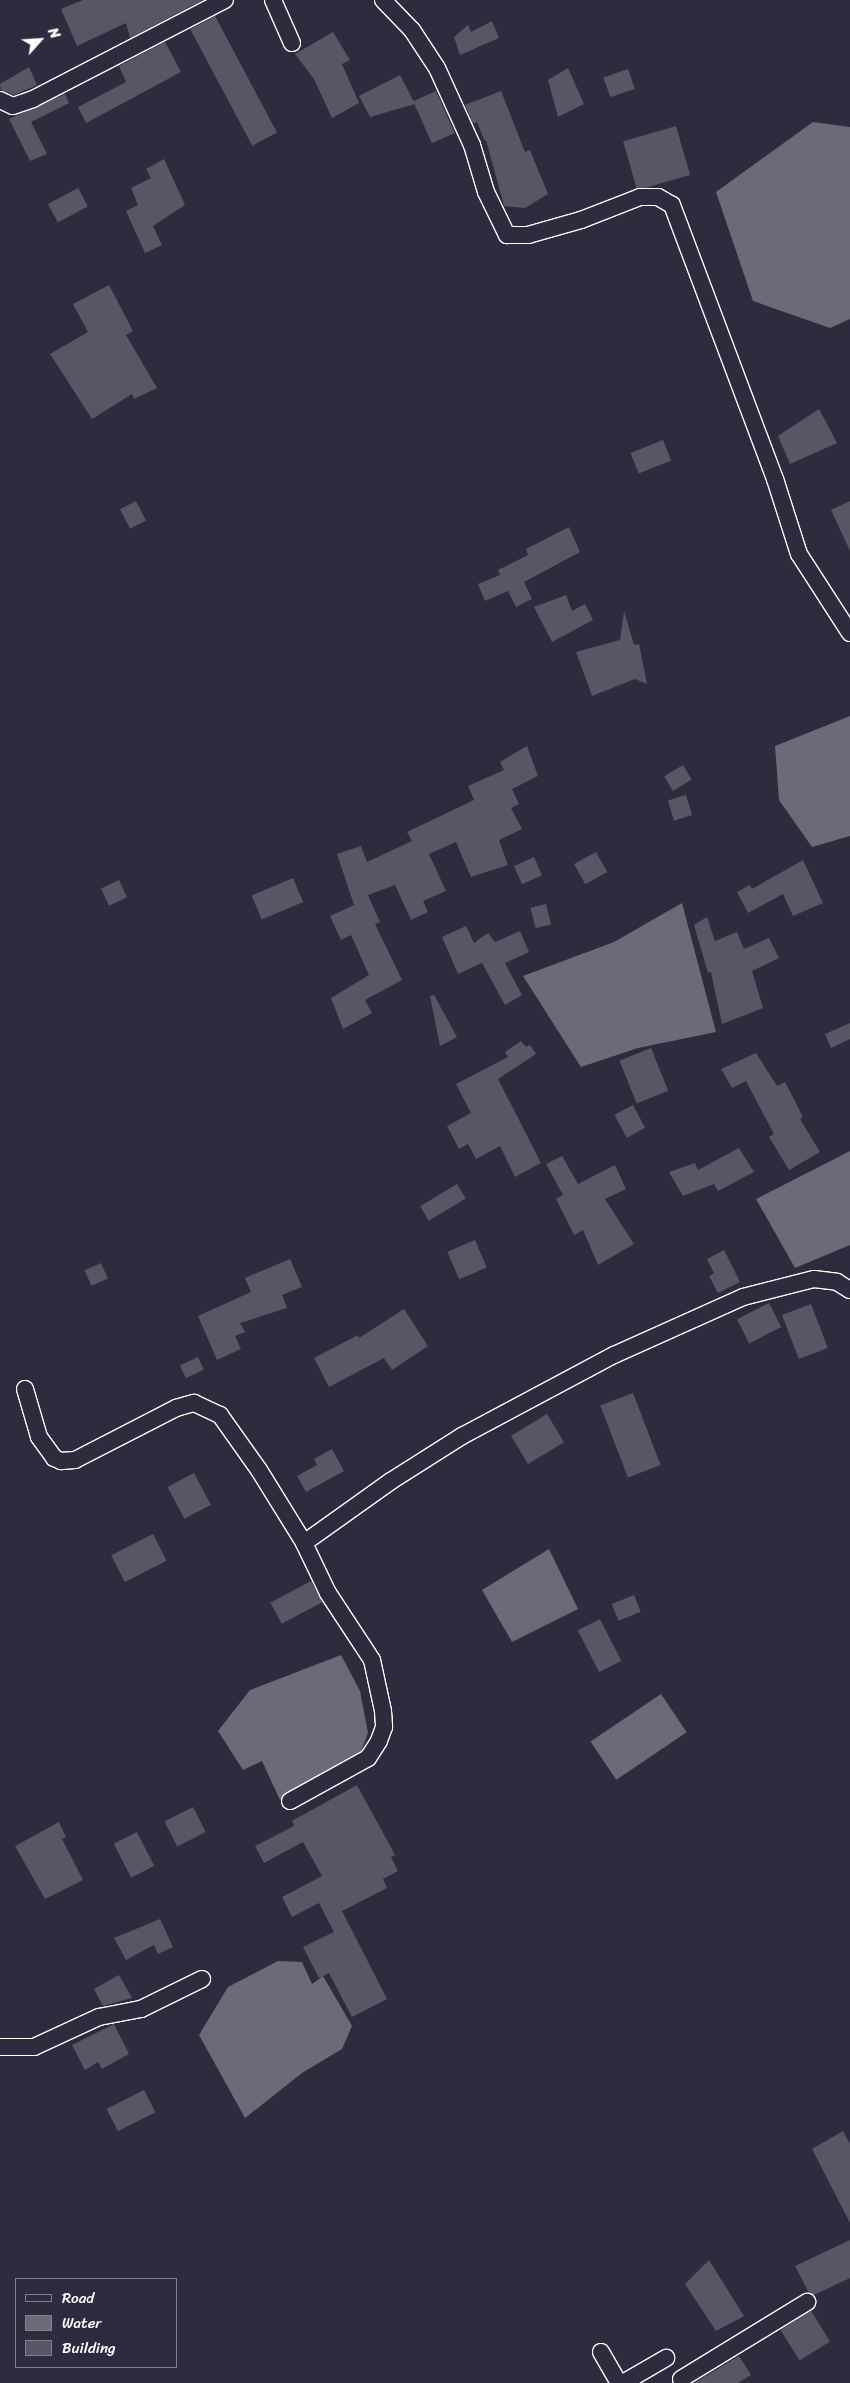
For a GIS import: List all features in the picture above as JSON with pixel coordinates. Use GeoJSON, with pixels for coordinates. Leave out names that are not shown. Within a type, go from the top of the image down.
{"type":"FeatureCollection","features":[{"type":"Feature","properties":{"kind":"street"},"geometry":{"type":"LineString","coordinates":[[0,100],[14,106],[33,99],[224,0]]}},
{"type":"Feature","properties":{"kind":"street"},"geometry":{"type":"LineString","coordinates":[[273,0],[292,43]]}},
{"type":"Feature","properties":{"kind":"street"},"geometry":{"type":"LineString","coordinates":[[383,0],[412,30],[437,68],[472,145],[486,192],[507,234],[528,235],[581,220],[640,197],[658,197],[672,205],[775,480],[799,554],[848,627]]}},
{"type":"Feature","properties":{"kind":"street"},"geometry":{"type":"LineString","coordinates":[[304,1543],[391,1481],[462,1436],[614,1355],[743,1297],[814,1279],[837,1282],[850,1290]]}},
{"type":"Feature","properties":{"kind":"street"},"geometry":{"type":"LineString","coordinates":[[25,1389],[39,1437],[54,1458],[61,1461],[75,1460],[176,1408],[194,1403],[208,1407],[220,1415],[259,1470],[304,1543],[328,1593],[372,1660],[384,1727],[368,1758],[290,1800]]}},
{"type":"Feature","properties":{"kind":"street"},"geometry":{"type":"LineString","coordinates":[[0,2047],[34,2047],[99,2017],[141,2009],[202,1979]]}},
{"type":"Feature","properties":{"kind":"street"},"geometry":{"type":"LineString","coordinates":[[601,2352],[621,2383],[664,2354],[683,2381],[807,2302]]}},
{"type":"Feature","properties":{"kind":"water"},"geometry":{"type":"Polygon","coordinates":[[[813,122],[850,127],[850,319],[830,328],[753,301],[716,192],[813,122]]]}},
{"type":"Feature","properties":{"kind":"water"},"geometry":{"type":"Polygon","coordinates":[[[850,716],[850,836],[812,847],[779,800],[775,746],[850,716]]]}},
{"type":"Feature","properties":{"kind":"water"},"geometry":{"type":"Polygon","coordinates":[[[682,903],[716,1032],[638,1048],[581,1067],[523,976],[614,942],[682,903]]]}},
{"type":"Feature","properties":{"kind":"water"},"geometry":{"type":"Polygon","coordinates":[[[850,1151],[850,1245],[795,1268],[756,1199],[850,1151]]]}},
{"type":"Feature","properties":{"kind":"water"},"geometry":{"type":"Polygon","coordinates":[[[549,1549],[578,1609],[512,1642],[482,1590],[549,1549]]]}},
{"type":"Feature","properties":{"kind":"water"},"geometry":{"type":"Polygon","coordinates":[[[341,1655],[360,1691],[368,1733],[360,1754],[280,1800],[262,1761],[243,1770],[218,1731],[250,1690],[341,1655]]]}},
{"type":"Feature","properties":{"kind":"water"},"geometry":{"type":"Polygon","coordinates":[[[661,1694],[687,1732],[616,1780],[591,1742],[661,1694]]]}},
{"type":"Feature","properties":{"kind":"water"},"geometry":{"type":"Polygon","coordinates":[[[278,1961],[302,1962],[312,1984],[323,1976],[352,2026],[342,2049],[302,2073],[245,2118],[199,2035],[228,1987],[278,1961]]]}},
{"type":"Feature","properties":{"kind":"building"},"geometry":{"type":"Polygon","coordinates":[[[83,0],[203,0],[130,38],[126,23],[77,46],[61,9],[83,0]]]}},
{"type":"Feature","properties":{"kind":"building"},"geometry":{"type":"Polygon","coordinates":[[[215,16],[277,133],[252,146],[190,29],[215,16]]]}},
{"type":"Feature","properties":{"kind":"building"},"geometry":{"type":"Polygon","coordinates":[[[492,21],[499,38],[460,55],[454,37],[468,25],[471,32],[492,21]]]}},
{"type":"Feature","properties":{"kind":"building"},"geometry":{"type":"Polygon","coordinates":[[[333,32],[350,60],[342,64],[359,103],[332,118],[314,79],[295,54],[333,32]]]}},
{"type":"Feature","properties":{"kind":"building"},"geometry":{"type":"Polygon","coordinates":[[[165,42],[181,72],[86,123],[78,107],[126,82],[119,66],[165,42]]]}},
{"type":"Feature","properties":{"kind":"building"},"geometry":{"type":"Polygon","coordinates":[[[29,67],[37,85],[14,95],[1,90],[0,84],[29,67]]]}},
{"type":"Feature","properties":{"kind":"building"},"geometry":{"type":"Polygon","coordinates":[[[568,68],[584,104],[558,117],[548,80],[568,68]]]}},
{"type":"Feature","properties":{"kind":"building"},"geometry":{"type":"Polygon","coordinates":[[[628,69],[635,89],[610,97],[603,77],[628,69]]]}},
{"type":"Feature","properties":{"kind":"building"},"geometry":{"type":"Polygon","coordinates":[[[400,75],[415,104],[370,117],[359,96],[400,75]]]}},
{"type":"Feature","properties":{"kind":"building"},"geometry":{"type":"Polygon","coordinates":[[[436,91],[455,133],[432,143],[413,101],[436,91]]]}},
{"type":"Feature","properties":{"kind":"building"},"geometry":{"type":"Polygon","coordinates":[[[501,91],[525,152],[530,150],[548,194],[525,208],[504,206],[486,140],[484,140],[477,122],[473,124],[465,105],[501,91]]]}},
{"type":"Feature","properties":{"kind":"building"},"geometry":{"type":"Polygon","coordinates":[[[65,94],[69,103],[31,122],[47,154],[30,161],[9,119],[65,94]]]}},
{"type":"Feature","properties":{"kind":"building"},"geometry":{"type":"Polygon","coordinates":[[[676,126],[690,175],[637,190],[623,141],[676,126]]]}},
{"type":"Feature","properties":{"kind":"building"},"geometry":{"type":"Polygon","coordinates":[[[164,159],[185,205],[153,226],[162,245],[145,253],[126,211],[138,205],[131,188],[151,178],[146,169],[164,159]]]}},
{"type":"Feature","properties":{"kind":"building"},"geometry":{"type":"Polygon","coordinates":[[[78,188],[88,207],[58,223],[48,204],[78,188]]]}},
{"type":"Feature","properties":{"kind":"building"},"geometry":{"type":"Polygon","coordinates":[[[109,285],[133,331],[126,335],[157,388],[134,399],[132,394],[92,419],[50,354],[88,332],[73,304],[109,285]]]}},
{"type":"Feature","properties":{"kind":"building"},"geometry":{"type":"Polygon","coordinates":[[[819,409],[837,443],[790,464],[778,436],[819,409]]]}},
{"type":"Feature","properties":{"kind":"building"},"geometry":{"type":"Polygon","coordinates":[[[663,440],[671,460],[639,474],[631,453],[663,440]]]}},
{"type":"Feature","properties":{"kind":"building"},"geometry":{"type":"Polygon","coordinates":[[[136,501],[146,521],[130,529],[120,509],[136,501]]]}},
{"type":"Feature","properties":{"kind":"building"},"geometry":{"type":"Polygon","coordinates":[[[850,501],[850,551],[831,510],[850,501]]]}},
{"type":"Feature","properties":{"kind":"building"},"geometry":{"type":"Polygon","coordinates":[[[569,527],[580,552],[524,582],[532,599],[516,607],[508,591],[485,601],[478,584],[500,575],[498,570],[528,555],[526,549],[569,527]]]}},
{"type":"Feature","properties":{"kind":"building"},"geometry":{"type":"Polygon","coordinates":[[[566,595],[572,611],[585,604],[593,620],[552,642],[534,607],[566,595]]]}},
{"type":"Feature","properties":{"kind":"building"},"geometry":{"type":"Polygon","coordinates":[[[624,611],[634,645],[639,644],[647,684],[635,679],[592,696],[576,652],[620,640],[624,611]]]}},
{"type":"Feature","properties":{"kind":"building"},"geometry":{"type":"Polygon","coordinates":[[[527,746],[538,776],[512,789],[519,804],[511,808],[522,829],[499,840],[508,865],[471,877],[456,842],[429,854],[446,891],[423,901],[428,912],[411,920],[395,885],[368,895],[380,922],[375,924],[402,980],[365,1000],[372,1013],[343,1029],[331,998],[369,975],[351,935],[341,940],[330,916],[354,905],[337,854],[361,846],[367,862],[412,841],[407,832],[474,800],[468,786],[504,770],[500,762],[527,746]]]}},
{"type":"Feature","properties":{"kind":"building"},"geometry":{"type":"Polygon","coordinates":[[[683,765],[692,780],[673,791],[664,776],[683,765]]]}},
{"type":"Feature","properties":{"kind":"building"},"geometry":{"type":"Polygon","coordinates":[[[686,795],[692,815],[674,821],[668,801],[686,795]]]}},
{"type":"Feature","properties":{"kind":"building"},"geometry":{"type":"Polygon","coordinates":[[[596,852],[607,872],[585,884],[574,864],[596,852]]]}},
{"type":"Feature","properties":{"kind":"building"},"geometry":{"type":"Polygon","coordinates":[[[534,857],[542,875],[522,884],[514,866],[534,857]]]}},
{"type":"Feature","properties":{"kind":"building"},"geometry":{"type":"Polygon","coordinates":[[[803,860],[823,903],[793,916],[783,894],[748,913],[737,892],[750,885],[752,889],[803,860]]]}},
{"type":"Feature","properties":{"kind":"building"},"geometry":{"type":"Polygon","coordinates":[[[293,878],[303,902],[262,920],[252,896],[293,878]]]}},
{"type":"Feature","properties":{"kind":"building"},"geometry":{"type":"Polygon","coordinates":[[[119,880],[127,897],[109,906],[101,888],[119,880]]]}},
{"type":"Feature","properties":{"kind":"building"},"geometry":{"type":"Polygon","coordinates":[[[546,904],[551,924],[536,928],[530,908],[546,904]]]}},
{"type":"Feature","properties":{"kind":"building"},"geometry":{"type":"Polygon","coordinates":[[[707,917],[715,941],[737,932],[744,949],[769,938],[779,958],[752,971],[763,1008],[722,1024],[711,972],[708,973],[694,925],[707,917]]]}},
{"type":"Feature","properties":{"kind":"building"},"geometry":{"type":"Polygon","coordinates":[[[466,926],[474,943],[488,933],[495,942],[520,931],[529,952],[505,963],[522,995],[505,1005],[482,963],[458,974],[442,937],[466,926]]]}},
{"type":"Feature","properties":{"kind":"building"},"geometry":{"type":"Polygon","coordinates":[[[434,995],[457,1037],[440,1046],[430,996],[434,995]]]}},
{"type":"Feature","properties":{"kind":"building"},"geometry":{"type":"Polygon","coordinates":[[[850,1023],[850,1039],[831,1048],[825,1034],[850,1023]]]}},
{"type":"Feature","properties":{"kind":"building"},"geometry":{"type":"Polygon","coordinates":[[[521,1041],[526,1047],[530,1045],[536,1054],[498,1079],[541,1163],[515,1177],[500,1146],[476,1159],[468,1144],[459,1149],[447,1126],[471,1113],[456,1084],[508,1057],[505,1052],[521,1041]]]}},
{"type":"Feature","properties":{"kind":"building"},"geometry":{"type":"Polygon","coordinates":[[[651,1048],[668,1091],[637,1103],[619,1061],[651,1048]]]}},
{"type":"Feature","properties":{"kind":"building"},"geometry":{"type":"Polygon","coordinates":[[[756,1053],[777,1086],[785,1082],[803,1117],[800,1119],[820,1152],[789,1170],[769,1137],[774,1134],[746,1081],[732,1088],[721,1069],[756,1053]]]}},
{"type":"Feature","properties":{"kind":"building"},"geometry":{"type":"Polygon","coordinates":[[[633,1105],[645,1128],[627,1138],[614,1115],[633,1105]]]}},
{"type":"Feature","properties":{"kind":"building"},"geometry":{"type":"Polygon","coordinates":[[[739,1148],[754,1172],[718,1191],[714,1184],[683,1196],[669,1172],[695,1163],[698,1170],[739,1148]]]}},
{"type":"Feature","properties":{"kind":"building"},"geometry":{"type":"Polygon","coordinates":[[[562,1156],[578,1184],[615,1165],[626,1189],[605,1199],[634,1244],[598,1265],[583,1230],[574,1235],[556,1199],[563,1195],[546,1164],[562,1156]]]}},
{"type":"Feature","properties":{"kind":"building"},"geometry":{"type":"Polygon","coordinates":[[[457,1184],[466,1199],[429,1221],[420,1206],[457,1184]]]}},
{"type":"Feature","properties":{"kind":"building"},"geometry":{"type":"Polygon","coordinates":[[[475,1240],[487,1268],[459,1279],[447,1252],[475,1240]]]}},
{"type":"Feature","properties":{"kind":"building"},"geometry":{"type":"Polygon","coordinates":[[[724,1250],[740,1282],[718,1293],[709,1276],[714,1273],[707,1259],[724,1250]]]}},
{"type":"Feature","properties":{"kind":"building"},"geometry":{"type":"Polygon","coordinates":[[[290,1259],[302,1287],[282,1295],[287,1308],[240,1323],[245,1332],[235,1336],[241,1349],[217,1360],[198,1316],[251,1292],[245,1278],[290,1259]]]}},
{"type":"Feature","properties":{"kind":"building"},"geometry":{"type":"Polygon","coordinates":[[[101,1263],[108,1279],[91,1286],[85,1270],[101,1263]]]}},
{"type":"Feature","properties":{"kind":"building"},"geometry":{"type":"Polygon","coordinates":[[[769,1303],[781,1327],[749,1343],[737,1319],[769,1303]]]}},
{"type":"Feature","properties":{"kind":"building"},"geometry":{"type":"Polygon","coordinates":[[[811,1304],[828,1348],[799,1359],[782,1315],[811,1304]]]}},
{"type":"Feature","properties":{"kind":"building"},"geometry":{"type":"Polygon","coordinates":[[[404,1309],[428,1346],[392,1370],[384,1358],[329,1387],[314,1358],[358,1335],[359,1338],[404,1309]]]}},
{"type":"Feature","properties":{"kind":"building"},"geometry":{"type":"Polygon","coordinates":[[[198,1357],[204,1370],[186,1378],[180,1365],[198,1357]]]}},
{"type":"Feature","properties":{"kind":"building"},"geometry":{"type":"Polygon","coordinates":[[[633,1393],[661,1465],[628,1477],[600,1406],[633,1393]]]}},
{"type":"Feature","properties":{"kind":"building"},"geometry":{"type":"Polygon","coordinates":[[[547,1414],[564,1442],[528,1464],[511,1436],[547,1414]]]}},
{"type":"Feature","properties":{"kind":"building"},"geometry":{"type":"Polygon","coordinates":[[[332,1449],[344,1471],[306,1492],[297,1476],[317,1465],[314,1459],[332,1449]]]}},
{"type":"Feature","properties":{"kind":"building"},"geometry":{"type":"Polygon","coordinates":[[[194,1473],[211,1505],[184,1519],[168,1487],[194,1473]]]}},
{"type":"Feature","properties":{"kind":"building"},"geometry":{"type":"Polygon","coordinates":[[[153,1534],[167,1561],[125,1582],[111,1555],[153,1534]]]}},
{"type":"Feature","properties":{"kind":"building"},"geometry":{"type":"Polygon","coordinates":[[[311,1581],[322,1602],[282,1624],[270,1603],[311,1581]]]}},
{"type":"Feature","properties":{"kind":"building"},"geometry":{"type":"Polygon","coordinates":[[[634,1595],[641,1612],[618,1621],[612,1604],[634,1595]]]}},
{"type":"Feature","properties":{"kind":"building"},"geometry":{"type":"Polygon","coordinates":[[[600,1619],[621,1661],[599,1672],[578,1630],[600,1619]]]}},
{"type":"Feature","properties":{"kind":"building"},"geometry":{"type":"Polygon","coordinates":[[[357,1785],[395,1855],[391,1857],[398,1871],[383,1879],[387,1888],[342,1911],[387,1999],[352,2017],[329,1973],[319,1978],[303,1947],[334,1932],[319,1903],[292,1917],[282,1897],[322,1876],[303,1842],[264,1863],[255,1846],[294,1826],[292,1821],[357,1785]]]}},
{"type":"Feature","properties":{"kind":"building"},"geometry":{"type":"Polygon","coordinates":[[[193,1807],[206,1832],[177,1846],[164,1822],[193,1807]]]}},
{"type":"Feature","properties":{"kind":"building"},"geometry":{"type":"Polygon","coordinates":[[[59,1822],[66,1837],[62,1839],[83,1880],[45,1899],[15,1846],[59,1822]]]}},
{"type":"Feature","properties":{"kind":"building"},"geometry":{"type":"Polygon","coordinates":[[[137,1832],[154,1866],[131,1878],[114,1844],[137,1832]]]}},
{"type":"Feature","properties":{"kind":"building"},"geometry":{"type":"Polygon","coordinates":[[[160,1919],[173,1947],[158,1954],[154,1945],[126,1960],[114,1938],[160,1919]]]}},
{"type":"Feature","properties":{"kind":"building"},"geometry":{"type":"Polygon","coordinates":[[[119,1975],[132,1998],[103,2006],[94,1989],[119,1975]]]}},
{"type":"Feature","properties":{"kind":"building"},"geometry":{"type":"Polygon","coordinates":[[[114,2024],[129,2054],[102,2069],[98,2062],[85,2070],[72,2045],[114,2024]]]}},
{"type":"Feature","properties":{"kind":"building"},"geometry":{"type":"Polygon","coordinates":[[[144,2090],[155,2112],[118,2131],[107,2109],[144,2090]]]}},
{"type":"Feature","properties":{"kind":"building"},"geometry":{"type":"Polygon","coordinates":[[[843,2131],[850,2144],[850,2223],[812,2149],[843,2131]]]}},
{"type":"Feature","properties":{"kind":"building"},"geometry":{"type":"Polygon","coordinates":[[[850,2240],[850,2278],[814,2295],[809,2293],[795,2266],[850,2240]]]}},
{"type":"Feature","properties":{"kind":"building"},"geometry":{"type":"Polygon","coordinates":[[[709,2260],[744,2316],[716,2331],[685,2284],[709,2260]]]}},
{"type":"Feature","properties":{"kind":"building"},"geometry":{"type":"Polygon","coordinates":[[[811,2311],[830,2342],[800,2361],[780,2330],[811,2311]]]}},
{"type":"Feature","properties":{"kind":"building"},"geometry":{"type":"Polygon","coordinates":[[[739,2356],[751,2375],[738,2383],[694,2383],[739,2356]]]}}]}
